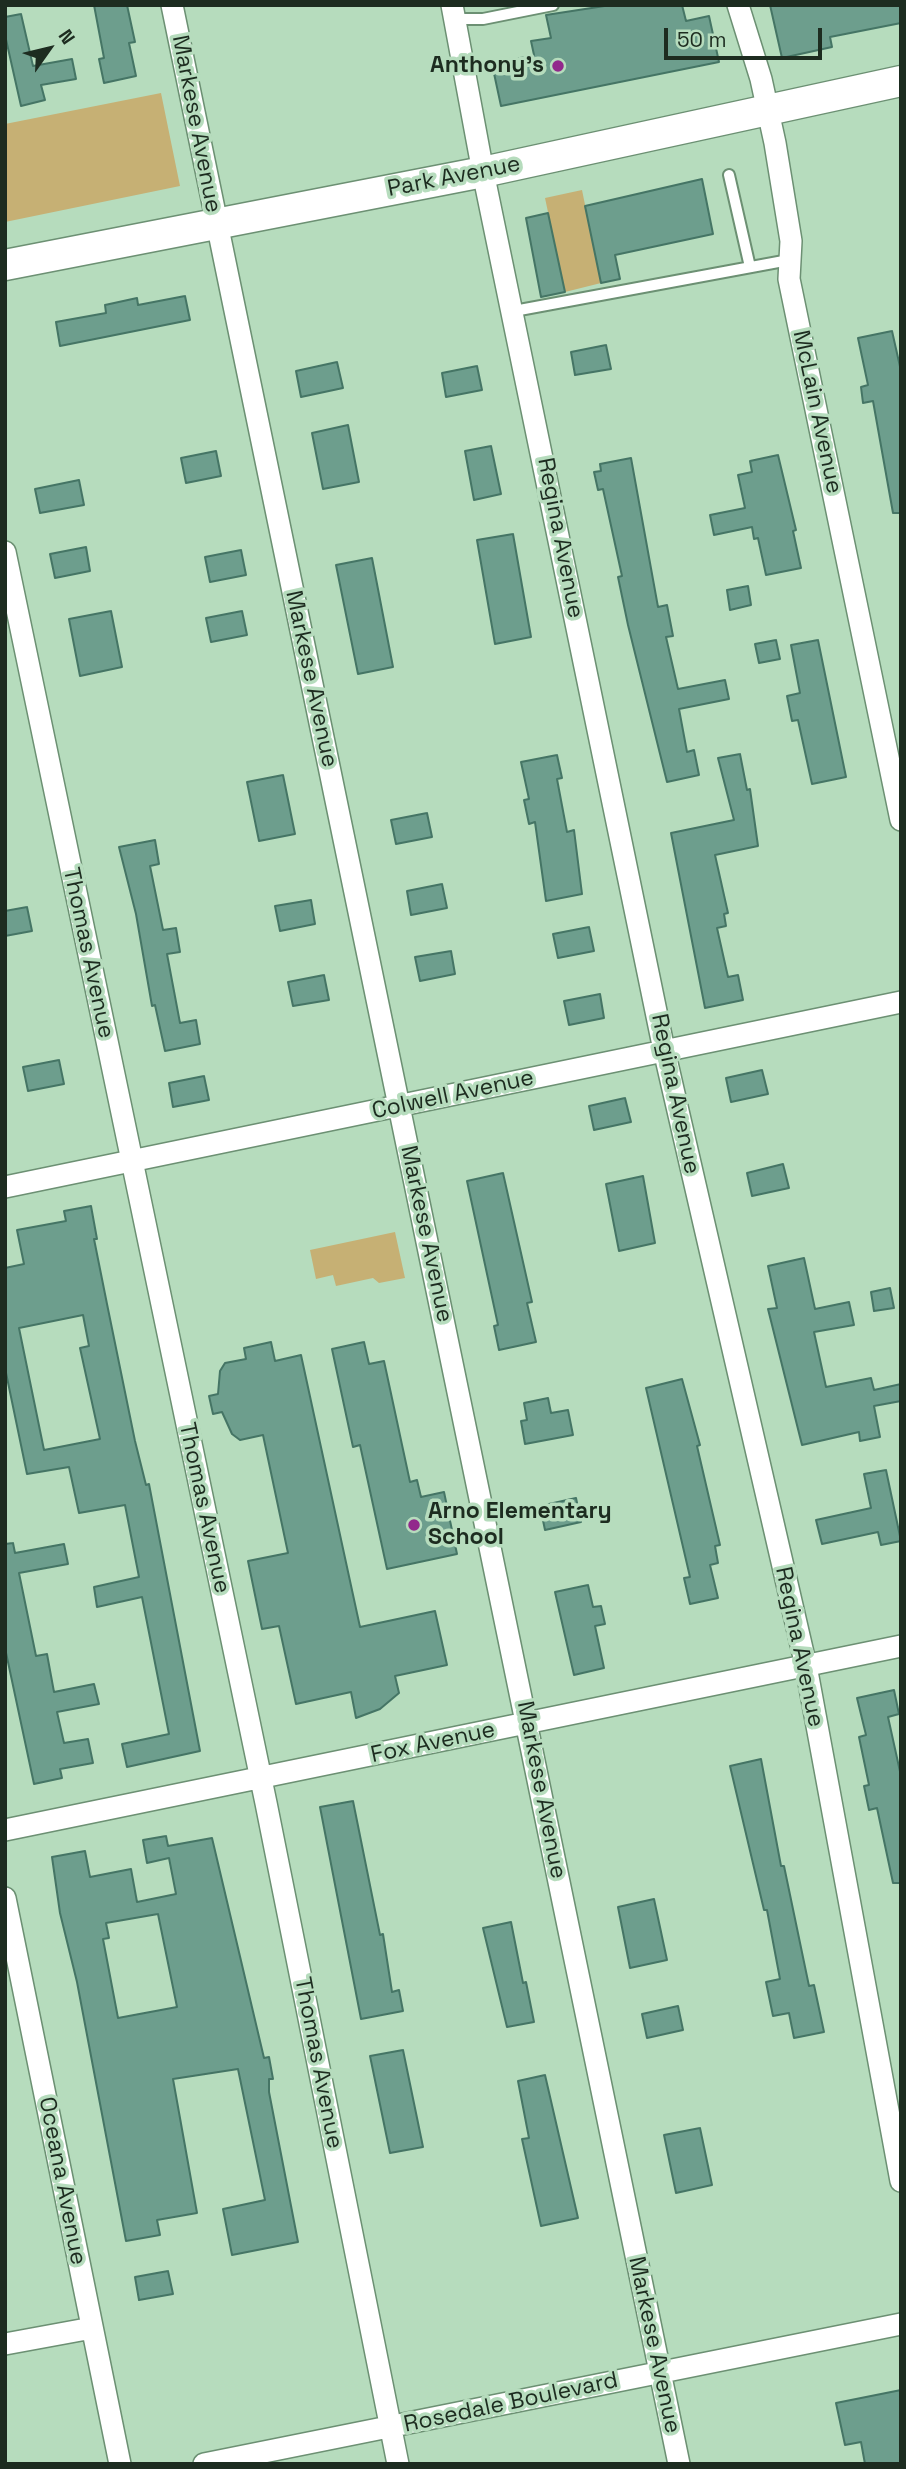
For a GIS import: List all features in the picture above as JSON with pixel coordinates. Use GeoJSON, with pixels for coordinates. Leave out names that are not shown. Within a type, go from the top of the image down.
{"type":"FeatureCollection","features":[{"type":"Feature","properties":{"kind":"street","name":"Markese Avenue"},"geometry":{"type":"LineString","coordinates":[[172,5],[215,224],[528,1724],[679,2464]]}},
{"type":"Feature","properties":{"kind":"street","name":"McLain Avenue"},"geometry":{"type":"LineString","coordinates":[[738,5],[767,108],[791,241],[789,279],[901,820]]}},
{"type":"Feature","properties":{"kind":"street","name":"Regina Avenue"},"geometry":{"type":"LineString","coordinates":[[454,12],[483,172],[514,311],[664,1050],[806,1666],[901,2181]]}},
{"type":"Feature","properties":{"kind":"street","name":"Park Avenue"},"geometry":{"type":"LineString","coordinates":[[5,265],[483,172],[767,108],[901,81]]}},
{"type":"Feature","properties":{"kind":"street","name":"Thomas Avenue"},"geometry":{"type":"LineString","coordinates":[[5,552],[261,1779],[398,2464]]}},
{"type":"Feature","properties":{"kind":"street","name":"Colwell Avenue"},"geometry":{"type":"LineString","coordinates":[[5,1187],[901,1002]]}},
{"type":"Feature","properties":{"kind":"street","name":"Fox Avenue"},"geometry":{"type":"LineString","coordinates":[[5,1830],[901,1646]]}},
{"type":"Feature","properties":{"kind":"street","name":"Oceana Avenue"},"geometry":{"type":"LineString","coordinates":[[5,1898],[120,2464]]}},
{"type":"Feature","properties":{"kind":"street","name":"Rosedale Boulevard"},"geometry":{"type":"LineString","coordinates":[[204,2464],[901,2324]]}},
{"type":"Feature","properties":{"kind":"street"},"geometry":{"type":"LineString","coordinates":[[5,2344],[92,2328]]}},
{"type":"Feature","properties":{"kind":"lane"},"geometry":{"type":"LineString","coordinates":[[454,12],[483,19],[553,5]]}},
{"type":"Feature","properties":{"kind":"lane"},"geometry":{"type":"LineString","coordinates":[[729,175],[750,267]]}},
{"type":"Feature","properties":{"kind":"lane"},"geometry":{"type":"LineString","coordinates":[[514,311],[789,260]]}},
{"type":"Feature","properties":{"kind":"shaded area"},"geometry":{"type":"Polygon","coordinates":[[[161,93],[180,186],[5,222],[5,124],[161,93]]]}},
{"type":"Feature","properties":{"kind":"shaded area"},"geometry":{"type":"Polygon","coordinates":[[[582,190],[601,283],[565,292],[545,198],[582,190]]]}},
{"type":"Feature","properties":{"kind":"shaded area"},"geometry":{"type":"Polygon","coordinates":[[[395,1232],[405,1278],[379,1283],[373,1278],[336,1286],[333,1275],[316,1279],[310,1250],[395,1232]]]}},
{"type":"Feature","properties":{"kind":"building"},"geometry":{"type":"Polygon","coordinates":[[[94,5],[127,5],[135,42],[129,43],[136,76],[104,83],[99,59],[104,58],[94,5]]]}},
{"type":"Feature","properties":{"kind":"building"},"geometry":{"type":"Polygon","coordinates":[[[611,5],[682,5],[686,21],[709,16],[719,62],[501,106],[492,64],[534,55],[531,41],[551,38],[546,15],[611,5]]]}},
{"type":"Feature","properties":{"kind":"building"},"geometry":{"type":"Polygon","coordinates":[[[770,5],[901,5],[901,23],[830,37],[832,47],[782,58],[770,5]]]}},
{"type":"Feature","properties":{"kind":"building"},"geometry":{"type":"Polygon","coordinates":[[[21,14],[33,66],[72,59],[76,79],[41,85],[45,100],[21,106],[5,35],[5,17],[21,14]]]}},
{"type":"Feature","properties":{"kind":"building"},"geometry":{"type":"Polygon","coordinates":[[[702,179],[713,234],[615,255],[620,279],[601,283],[585,206],[702,179]]]}},
{"type":"Feature","properties":{"kind":"building"},"geometry":{"type":"Polygon","coordinates":[[[548,213],[565,292],[541,297],[526,218],[548,213]]]}},
{"type":"Feature","properties":{"kind":"building"},"geometry":{"type":"Polygon","coordinates":[[[185,296],[190,320],[60,346],[56,322],[106,313],[105,305],[137,298],[138,305],[185,296]]]}},
{"type":"Feature","properties":{"kind":"building"},"geometry":{"type":"Polygon","coordinates":[[[892,331],[901,371],[901,513],[893,513],[873,401],[863,403],[861,387],[868,385],[858,338],[892,331]]]}},
{"type":"Feature","properties":{"kind":"building"},"geometry":{"type":"Polygon","coordinates":[[[606,345],[611,369],[575,375],[571,352],[606,345]]]}},
{"type":"Feature","properties":{"kind":"building"},"geometry":{"type":"Polygon","coordinates":[[[337,362],[343,388],[301,397],[296,371],[337,362]]]}},
{"type":"Feature","properties":{"kind":"building"},"geometry":{"type":"Polygon","coordinates":[[[477,366],[482,390],[446,397],[442,373],[477,366]]]}},
{"type":"Feature","properties":{"kind":"building"},"geometry":{"type":"Polygon","coordinates":[[[348,425],[359,482],[323,489],[312,433],[348,425]]]}},
{"type":"Feature","properties":{"kind":"building"},"geometry":{"type":"Polygon","coordinates":[[[491,446],[501,494],[474,500],[465,451],[491,446]]]}},
{"type":"Feature","properties":{"kind":"building"},"geometry":{"type":"Polygon","coordinates":[[[216,451],[221,476],[186,483],[181,458],[216,451]]]}},
{"type":"Feature","properties":{"kind":"building"},"geometry":{"type":"Polygon","coordinates":[[[778,455],[796,530],[793,531],[801,568],[766,575],[758,538],[754,539],[752,527],[714,535],[710,515],[745,508],[738,475],[752,472],[750,461],[778,455]]]}},
{"type":"Feature","properties":{"kind":"building"},"geometry":{"type":"Polygon","coordinates":[[[631,458],[658,607],[667,605],[673,636],[666,637],[678,689],[725,680],[729,699],[679,709],[687,752],[694,750],[699,775],[667,782],[628,625],[618,577],[622,576],[603,489],[598,490],[594,472],[601,471],[600,464],[631,458]]]}},
{"type":"Feature","properties":{"kind":"building"},"geometry":{"type":"Polygon","coordinates":[[[79,480],[84,505],[40,513],[35,489],[79,480]]]}},
{"type":"Feature","properties":{"kind":"building"},"geometry":{"type":"Polygon","coordinates":[[[513,534],[531,637],[495,644],[477,540],[513,534]]]}},
{"type":"Feature","properties":{"kind":"building"},"geometry":{"type":"Polygon","coordinates":[[[86,547],[90,571],[55,578],[50,554],[86,547]]]}},
{"type":"Feature","properties":{"kind":"building"},"geometry":{"type":"Polygon","coordinates":[[[241,550],[246,575],[210,582],[205,557],[241,550]]]}},
{"type":"Feature","properties":{"kind":"building"},"geometry":{"type":"Polygon","coordinates":[[[372,558],[393,667],[358,674],[336,565],[372,558]]]}},
{"type":"Feature","properties":{"kind":"building"},"geometry":{"type":"Polygon","coordinates":[[[748,586],[751,605],[730,610],[727,590],[748,586]]]}},
{"type":"Feature","properties":{"kind":"building"},"geometry":{"type":"Polygon","coordinates":[[[111,611],[122,667],[80,676],[69,619],[111,611]]]}},
{"type":"Feature","properties":{"kind":"building"},"geometry":{"type":"Polygon","coordinates":[[[242,611],[247,635],[211,642],[206,618],[242,611]]]}},
{"type":"Feature","properties":{"kind":"building"},"geometry":{"type":"Polygon","coordinates":[[[776,640],[780,659],[759,663],[755,644],[776,640]]]}},
{"type":"Feature","properties":{"kind":"building"},"geometry":{"type":"Polygon","coordinates":[[[818,640],[846,777],[812,784],[798,720],[792,721],[787,696],[800,693],[791,645],[818,640]]]}},
{"type":"Feature","properties":{"kind":"building"},"geometry":{"type":"Polygon","coordinates":[[[740,754],[747,790],[750,789],[758,846],[715,855],[728,913],[724,914],[726,926],[717,928],[728,977],[738,975],[743,1000],[705,1008],[671,833],[734,820],[718,758],[740,754]]]}},
{"type":"Feature","properties":{"kind":"building"},"geometry":{"type":"Polygon","coordinates":[[[557,755],[562,778],[557,779],[567,832],[574,830],[582,894],[546,901],[535,822],[529,824],[524,800],[529,799],[521,762],[557,755]]]}},
{"type":"Feature","properties":{"kind":"building"},"geometry":{"type":"Polygon","coordinates":[[[283,775],[295,834],[259,841],[247,782],[283,775]]]}},
{"type":"Feature","properties":{"kind":"building"},"geometry":{"type":"Polygon","coordinates":[[[427,813],[432,837],[396,844],[391,820],[427,813]]]}},
{"type":"Feature","properties":{"kind":"building"},"geometry":{"type":"Polygon","coordinates":[[[155,840],[159,864],[150,866],[163,930],[176,928],[180,952],[167,954],[180,1023],[196,1020],[200,1044],[165,1051],[155,1005],[152,1006],[136,914],[119,847],[155,840]]]}},
{"type":"Feature","properties":{"kind":"building"},"geometry":{"type":"Polygon","coordinates":[[[442,884],[447,908],[411,915],[407,891],[442,884]]]}},
{"type":"Feature","properties":{"kind":"building"},"geometry":{"type":"Polygon","coordinates":[[[311,900],[315,924],[280,931],[275,906],[311,900]]]}},
{"type":"Feature","properties":{"kind":"building"},"geometry":{"type":"Polygon","coordinates":[[[27,907],[32,931],[5,936],[5,911],[27,907]]]}},
{"type":"Feature","properties":{"kind":"building"},"geometry":{"type":"Polygon","coordinates":[[[589,927],[594,951],[558,958],[553,934],[589,927]]]}},
{"type":"Feature","properties":{"kind":"building"},"geometry":{"type":"Polygon","coordinates":[[[451,951],[455,974],[420,981],[415,957],[451,951]]]}},
{"type":"Feature","properties":{"kind":"building"},"geometry":{"type":"Polygon","coordinates":[[[324,975],[329,1000],[293,1006],[288,982],[324,975]]]}},
{"type":"Feature","properties":{"kind":"building"},"geometry":{"type":"Polygon","coordinates":[[[600,994],[604,1018],[569,1025],[564,1001],[600,994]]]}},
{"type":"Feature","properties":{"kind":"building"},"geometry":{"type":"Polygon","coordinates":[[[59,1060],[64,1084],[28,1091],[23,1067],[59,1060]]]}},
{"type":"Feature","properties":{"kind":"building"},"geometry":{"type":"Polygon","coordinates":[[[762,1070],[768,1094],[731,1102],[726,1078],[762,1070]]]}},
{"type":"Feature","properties":{"kind":"building"},"geometry":{"type":"Polygon","coordinates":[[[204,1076],[209,1100],[173,1107],[169,1083],[204,1076]]]}},
{"type":"Feature","properties":{"kind":"building"},"geometry":{"type":"Polygon","coordinates":[[[625,1098],[631,1122],[594,1130],[589,1106],[625,1098]]]}},
{"type":"Feature","properties":{"kind":"building"},"geometry":{"type":"Polygon","coordinates":[[[783,1164],[789,1188],[752,1196],[747,1173],[783,1164]]]}},
{"type":"Feature","properties":{"kind":"building"},"geometry":{"type":"Polygon","coordinates":[[[503,1173],[532,1302],[527,1303],[536,1342],[499,1350],[494,1326],[498,1325],[467,1181],[503,1173]]]}},
{"type":"Feature","properties":{"kind":"building"},"geometry":{"type":"Polygon","coordinates":[[[643,1176],[655,1243],[619,1251],[606,1184],[643,1176]]]}},
{"type":"Feature","properties":{"kind":"building"},"geometry":{"type":"Polygon","coordinates":[[[91,1206],[97,1239],[94,1239],[135,1441],[146,1485],[149,1484],[200,1751],[127,1767],[122,1744],[169,1734],[142,1597],[97,1607],[94,1587],[139,1577],[125,1505],[79,1513],[69,1467],[27,1474],[5,1368],[5,1268],[24,1264],[17,1230],[66,1221],[64,1211],[91,1206]],[[83,1315],[19,1328],[44,1450],[100,1439],[80,1348],[89,1346],[83,1315]]]}},
{"type":"Feature","properties":{"kind":"building"},"geometry":{"type":"Polygon","coordinates":[[[804,1258],[815,1309],[849,1302],[854,1325],[814,1332],[826,1387],[871,1378],[874,1390],[901,1384],[901,1401],[874,1406],[880,1437],[860,1441],[859,1432],[802,1445],[768,1309],[777,1308],[768,1266],[804,1258]]]}},
{"type":"Feature","properties":{"kind":"building"},"geometry":{"type":"Polygon","coordinates":[[[890,1288],[894,1308],[874,1311],[871,1292],[890,1288]]]}},
{"type":"Feature","properties":{"kind":"building","name":"Arno Elementary School"},"geometry":{"type":"Polygon","coordinates":[[[271,1342],[275,1361],[301,1355],[360,1627],[435,1611],[447,1665],[395,1676],[399,1693],[380,1709],[356,1718],[351,1692],[296,1704],[279,1626],[262,1629],[248,1561],[288,1553],[263,1435],[240,1440],[232,1434],[222,1412],[213,1414],[209,1396],[218,1394],[220,1371],[225,1363],[246,1359],[244,1348],[271,1342]]]}},
{"type":"Feature","properties":{"kind":"building"},"geometry":{"type":"Polygon","coordinates":[[[364,1342],[369,1364],[384,1361],[410,1482],[417,1480],[421,1497],[444,1492],[457,1554],[387,1569],[360,1445],[353,1447],[332,1349],[364,1342]]]}},
{"type":"Feature","properties":{"kind":"building"},"geometry":{"type":"Polygon","coordinates":[[[682,1379],[700,1445],[697,1446],[720,1545],[715,1546],[718,1563],[710,1565],[718,1598],[690,1604],[684,1578],[690,1577],[646,1388],[682,1379]]]}},
{"type":"Feature","properties":{"kind":"building"},"geometry":{"type":"Polygon","coordinates":[[[548,1398],[551,1413],[568,1410],[573,1435],[525,1444],[521,1421],[527,1420],[524,1403],[548,1398]]]}},
{"type":"Feature","properties":{"kind":"building"},"geometry":{"type":"Polygon","coordinates":[[[886,1470],[901,1541],[881,1545],[878,1532],[822,1544],[816,1520],[871,1508],[864,1474],[886,1470]]]}},
{"type":"Feature","properties":{"kind":"building"},"geometry":{"type":"Polygon","coordinates":[[[576,1498],[581,1522],[545,1530],[540,1506],[576,1498]]]}},
{"type":"Feature","properties":{"kind":"building"},"geometry":{"type":"Polygon","coordinates":[[[13,1543],[15,1553],[64,1544],[68,1564],[19,1573],[36,1656],[47,1654],[54,1692],[94,1684],[99,1704],[57,1712],[64,1743],[88,1739],[93,1763],[60,1769],[62,1778],[34,1784],[5,1648],[5,1544],[13,1543]]]}},
{"type":"Feature","properties":{"kind":"building"},"geometry":{"type":"Polygon","coordinates":[[[588,1585],[593,1607],[601,1606],[605,1624],[595,1626],[604,1668],[574,1675],[555,1592],[588,1585]]]}},
{"type":"Feature","properties":{"kind":"building"},"geometry":{"type":"Polygon","coordinates":[[[894,1690],[899,1714],[888,1717],[901,1776],[901,1883],[893,1883],[877,1808],[869,1810],[864,1786],[869,1785],[859,1737],[866,1735],[857,1698],[894,1690]]]}},
{"type":"Feature","properties":{"kind":"building"},"geometry":{"type":"Polygon","coordinates":[[[761,1759],[781,1866],[784,1866],[809,1986],[814,1985],[824,2032],[794,2038],[789,2013],[773,2016],[766,1982],[780,1979],[767,1910],[764,1910],[730,1766],[761,1759]]]}},
{"type":"Feature","properties":{"kind":"building"},"geometry":{"type":"Polygon","coordinates":[[[353,1801],[380,1935],[383,1934],[392,1992],[399,1990],[403,2011],[361,2019],[320,1807],[353,1801]]]}},
{"type":"Feature","properties":{"kind":"building"},"geometry":{"type":"Polygon","coordinates":[[[166,1836],[168,1846],[212,1838],[264,2058],[269,2057],[273,2079],[269,2079],[269,2092],[298,2242],[232,2255],[223,2209],[265,2200],[238,2069],[173,2079],[197,2213],[157,2220],[160,2235],[126,2241],[77,1982],[60,1913],[52,1857],[85,1851],[90,1877],[131,1869],[137,1902],[176,1894],[169,1858],[147,1863],[143,1840],[166,1836]],[[158,1914],[106,1923],[109,1938],[103,1939],[118,2018],[177,2007],[158,1914]]]}},
{"type":"Feature","properties":{"kind":"building"},"geometry":{"type":"Polygon","coordinates":[[[654,1899],[667,1960],[630,1968],[618,1907],[654,1899]]]}},
{"type":"Feature","properties":{"kind":"building"},"geometry":{"type":"Polygon","coordinates":[[[511,1922],[534,2022],[507,2027],[483,1928],[511,1922]]]}},
{"type":"Feature","properties":{"kind":"building"},"geometry":{"type":"Polygon","coordinates":[[[678,2006],[683,2030],[647,2038],[642,2014],[678,2006]]]}},
{"type":"Feature","properties":{"kind":"building"},"geometry":{"type":"Polygon","coordinates":[[[403,2050],[423,2147],[390,2153],[370,2056],[403,2050]]]}},
{"type":"Feature","properties":{"kind":"building"},"geometry":{"type":"Polygon","coordinates":[[[545,2075],[578,2218],[541,2226],[522,2139],[529,2138],[518,2081],[545,2075]]]}},
{"type":"Feature","properties":{"kind":"building"},"geometry":{"type":"Polygon","coordinates":[[[700,2128],[712,2185],[676,2193],[664,2135],[700,2128]]]}},
{"type":"Feature","properties":{"kind":"building"},"geometry":{"type":"Polygon","coordinates":[[[168,2271],[173,2294],[139,2300],[135,2277],[168,2271]]]}},
{"type":"Feature","properties":{"kind":"building"},"geometry":{"type":"Polygon","coordinates":[[[901,2390],[901,2464],[865,2464],[861,2442],[845,2445],[836,2403],[901,2390]]]}},
{"type":"Feature","properties":{"kind":"place","name":"Anthony's"},"geometry":{"type":"Point","coordinates":[558,66]}},
{"type":"Feature","properties":{"kind":"place","name":"Arno Elementary School"},"geometry":{"type":"Point","coordinates":[414,1525]}}]}
